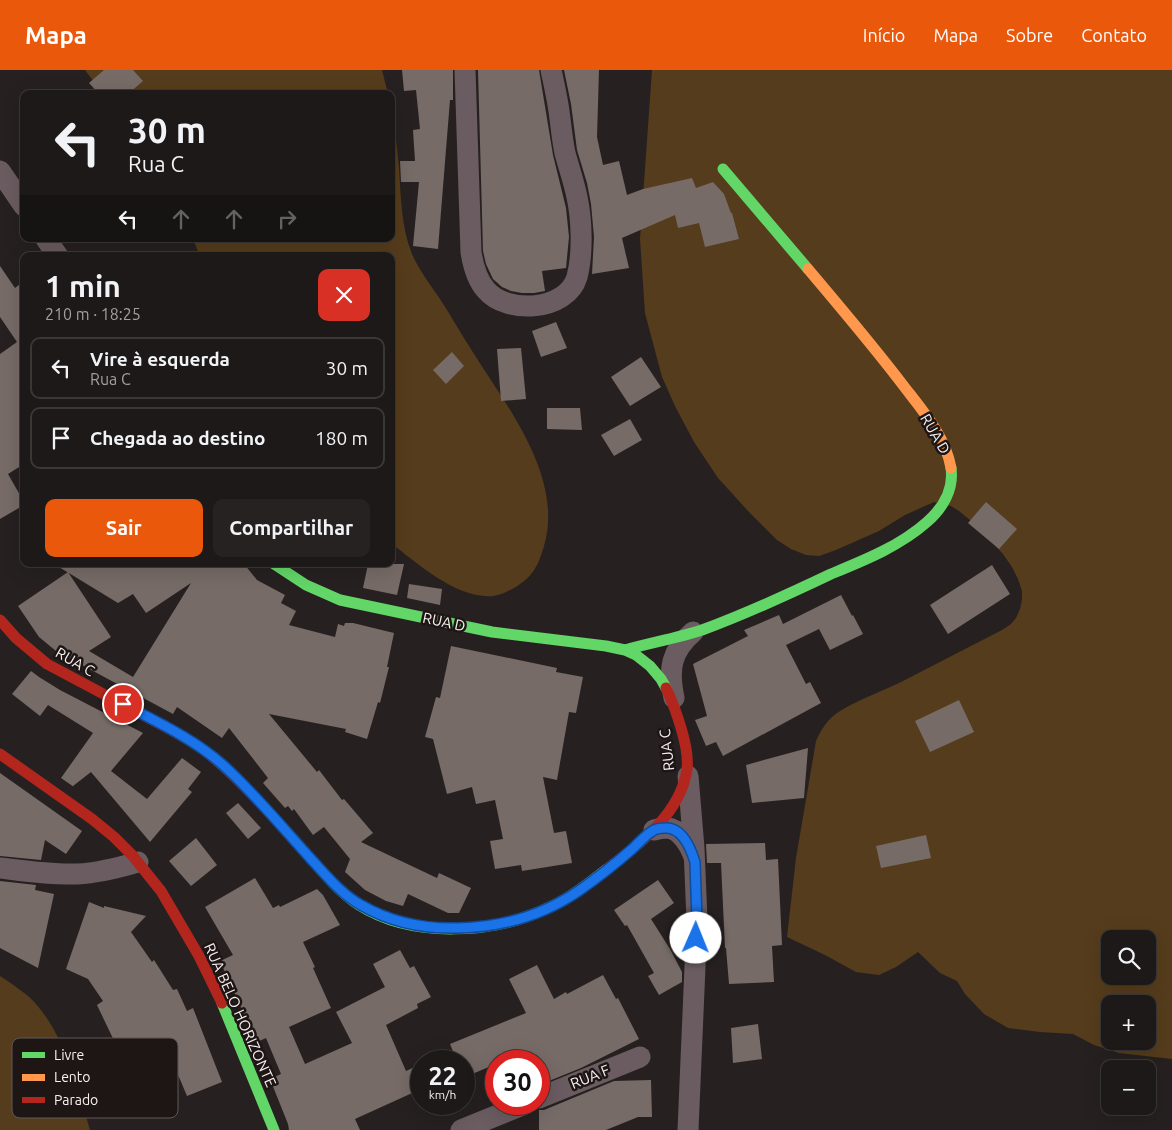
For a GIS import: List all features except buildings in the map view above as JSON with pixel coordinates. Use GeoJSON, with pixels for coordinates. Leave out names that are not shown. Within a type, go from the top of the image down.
{"type":"FeatureCollection","features":[{"type":"Feature","properties":{"kind":"street"},"geometry":{"type":"LineString","coordinates":[[465,70],[471,252],[473,263],[476,273],[486,290],[496,298],[522,306],[539,306],[552,303],[568,292],[576,280],[579,266],[581,242],[578,199],[564,147],[551,70]]}},
{"type":"Feature","properties":{"kind":"street","name":"RUA D"},"geometry":{"type":"LineString","coordinates":[[625,650],[694,632],[754,609],[884,551],[902,541],[931,519],[940,508],[949,491],[952,477],[951,464],[937,432],[899,380],[848,316],[723,169]]}},
{"type":"Feature","properties":{"kind":"street"},"geometry":{"type":"LineString","coordinates":[[0,171],[20,200]]}},
{"type":"Feature","properties":{"kind":"street","name":"RUA D"},"geometry":{"type":"LineString","coordinates":[[278,567],[308,587],[340,600],[501,634],[625,650],[644,660],[661,679]]}},
{"type":"Feature","properties":{"kind":"street","name":"RUA C"},"geometry":{"type":"LineString","coordinates":[[0,620],[16,638],[47,664],[173,731],[210,754],[245,787],[336,886],[359,905],[408,924],[448,928],[486,927],[515,921],[549,908],[579,890],[629,852],[654,830],[667,814],[681,791],[687,769],[685,748],[679,722],[668,690],[661,679]]}},
{"type":"Feature","properties":{"kind":"street"},"geometry":{"type":"LineString","coordinates":[[679,722],[671,683],[672,663],[679,647],[694,632]]}},
{"type":"Feature","properties":{"kind":"street","name":"RUA BELO HORIZONTE"},"geometry":{"type":"LineString","coordinates":[[0,754],[92,819],[114,837],[132,855],[161,891],[199,956],[218,994],[274,1130]]}},
{"type":"Feature","properties":{"kind":"street"},"geometry":{"type":"LineString","coordinates":[[687,769],[695,862],[697,920],[688,1130]]}},
{"type":"Feature","properties":{"kind":"street"},"geometry":{"type":"LineString","coordinates":[[654,830],[670,828],[681,835],[689,847],[695,862]]}},
{"type":"Feature","properties":{"kind":"street"},"geometry":{"type":"LineString","coordinates":[[0,868],[76,874],[100,872],[138,862]]}},
{"type":"Feature","properties":{"kind":"street","name":"RUA F"},"geometry":{"type":"LineString","coordinates":[[550,1094],[640,1057]]}},
{"type":"Feature","properties":{"kind":"street"},"geometry":{"type":"LineString","coordinates":[[461,1130],[498,1115]]}},
{"type":"Feature","properties":{"kind":"shaded area"},"geometry":{"type":"Polygon","coordinates":[[[85,70],[382,70],[387,90],[100,90],[85,70]]]}},
{"type":"Feature","properties":{"kind":"shaded area"},"geometry":{"type":"Polygon","coordinates":[[[652,70],[1172,70],[1172,1059],[1119,1053],[1110,1050],[1156,1050],[1156,995],[1101,995],[1101,1047],[1073,1034],[1008,1028],[984,1014],[965,994],[957,981],[940,973],[918,952],[896,967],[879,975],[856,972],[787,937],[796,858],[816,741],[820,733],[833,716],[845,708],[903,681],[1011,624],[1020,609],[1022,591],[1012,567],[1003,554],[976,525],[951,506],[934,502],[905,515],[879,531],[819,556],[806,555],[791,549],[777,540],[718,478],[694,442],[662,377],[645,313],[640,239],[652,70]]]}},
{"type":"Feature","properties":{"kind":"shaded area"},"geometry":{"type":"Polygon","coordinates":[[[395,130],[404,223],[412,254],[502,397],[529,445],[540,470],[546,495],[548,520],[544,546],[537,565],[526,580],[507,592],[493,596],[466,592],[426,570],[395,546],[395,252],[198,252],[194,242],[395,242],[395,130]]]}},
{"type":"Feature","properties":{"kind":"shaded area"},"geometry":{"type":"Polygon","coordinates":[[[0,976],[28,996],[40,1009],[57,1038],[12,1038],[12,1118],[86,1118],[90,1130],[0,1130],[0,976]]]}},
{"type":"Feature","properties":{"kind":"traffic: fast"},"geometry":{"type":"LineString","coordinates":[[723,169],[808,269]]}},
{"type":"Feature","properties":{"kind":"traffic: fast"},"geometry":{"type":"LineString","coordinates":[[625,650],[693,633],[718,624],[767,604],[894,545],[917,531],[938,511],[949,491],[951,468]]}},
{"type":"Feature","properties":{"kind":"traffic: fast"},"geometry":{"type":"LineString","coordinates":[[279,567],[306,585],[340,600],[492,632],[625,650],[636,655],[650,666],[666,688]]}},
{"type":"Feature","properties":{"kind":"traffic: fast"},"geometry":{"type":"LineString","coordinates":[[312,860],[346,895],[359,905],[380,916],[428,928],[454,929],[504,923],[528,916],[565,899],[607,869]]}},
{"type":"Feature","properties":{"kind":"traffic: fast"},"geometry":{"type":"LineString","coordinates":[[222,1003],[274,1130]]}},
{"type":"Feature","properties":{"kind":"traffic: slow"},"geometry":{"type":"LineString","coordinates":[[808,269],[870,343],[927,416],[944,446],[951,468]]}},
{"type":"Feature","properties":{"kind":"traffic: jam"},"geometry":{"type":"LineString","coordinates":[[0,620],[16,638],[47,664],[173,731],[205,751],[250,792],[312,860]]}},
{"type":"Feature","properties":{"kind":"traffic: jam"},"geometry":{"type":"LineString","coordinates":[[607,869],[633,849],[657,826],[677,800],[683,785],[687,769],[686,750],[677,716],[666,688]]}},
{"type":"Feature","properties":{"kind":"traffic: jam"},"geometry":{"type":"LineString","coordinates":[[0,754],[92,819],[132,855],[161,891],[199,956],[222,1003]]}},
{"type":"Feature","properties":{"kind":"route"},"geometry":{"type":"LineString","coordinates":[[123,704],[173,731],[210,754],[258,800],[336,886],[359,905],[372,912],[408,924],[440,928],[486,927],[515,921],[549,908],[579,890],[629,852],[654,830],[670,828],[681,835],[686,841],[695,862],[696,938]]}}]}
